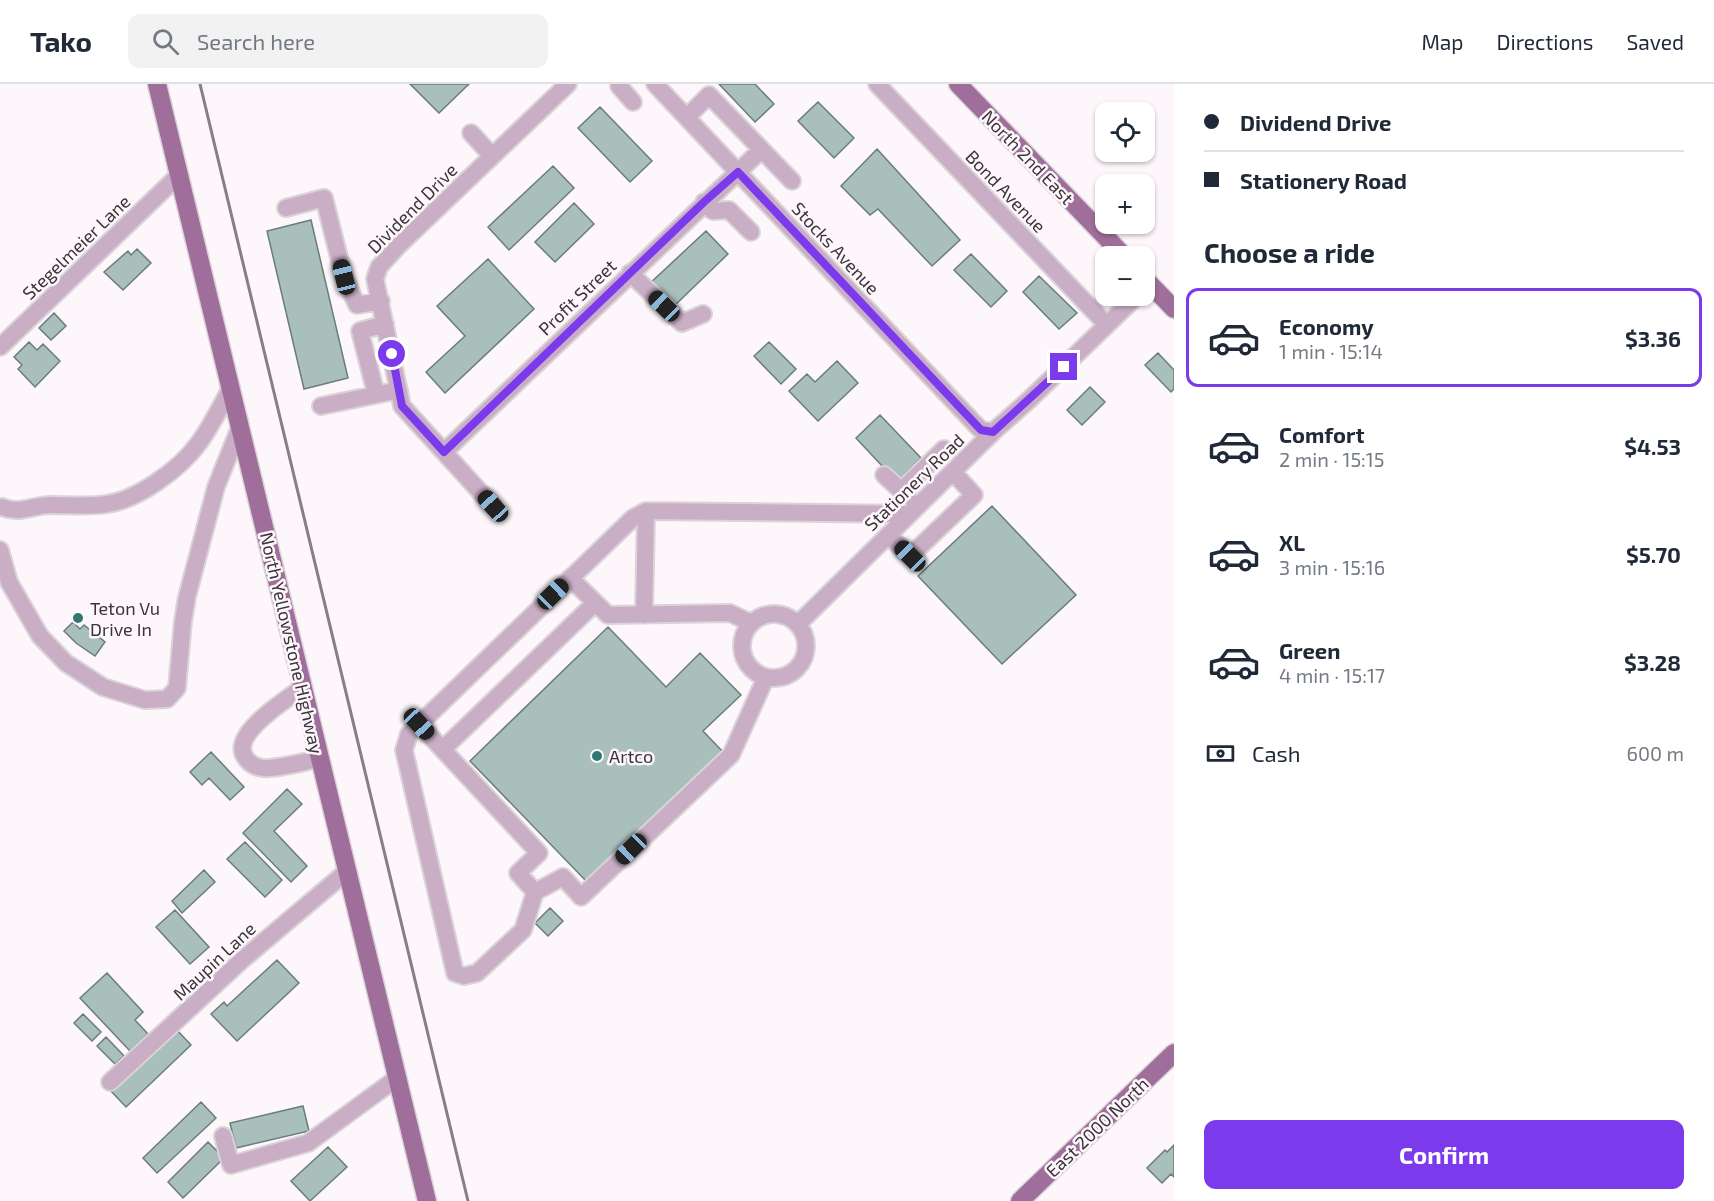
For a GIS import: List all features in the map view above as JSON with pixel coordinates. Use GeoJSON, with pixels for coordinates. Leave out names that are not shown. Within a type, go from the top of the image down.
{"type":"FeatureCollection","features":[{"type":"Feature","properties":{"kind":"main road","name":"North Yellowstone Highway"},"geometry":{"type":"LineString","coordinates":[[157,84],[427,1201]]}},
{"type":"Feature","properties":{"kind":"main road","name":"North 2nd East"},"geometry":{"type":"LineString","coordinates":[[958,84],[1114,246]]}},
{"type":"Feature","properties":{"kind":"main road"},"geometry":{"type":"LineString","coordinates":[[1155,294],[1174,309]]}},
{"type":"Feature","properties":{"kind":"main road","name":"East 2000 North"},"geometry":{"type":"LineString","coordinates":[[1020,1201],[1174,1053]]}},
{"type":"Feature","properties":{"kind":"street","name":"Dividend Drive"},"geometry":{"type":"LineString","coordinates":[[493,506],[402,406],[375,279],[379,267],[398,246],[568,84]]}},
{"type":"Feature","properties":{"kind":"street","name":"Stocks Avenue"},"geometry":{"type":"LineString","coordinates":[[655,84],[975,424],[981,430],[993,432]]}},
{"type":"Feature","properties":{"kind":"street","name":"Bond Avenue"},"geometry":{"type":"LineString","coordinates":[[877,84],[1107,325]]}},
{"type":"Feature","properties":{"kind":"street"},"geometry":{"type":"LineString","coordinates":[[619,86],[633,102]]}},
{"type":"Feature","properties":{"kind":"street"},"geometry":{"type":"LineString","coordinates":[[687,117],[709,95],[792,181]]}},
{"type":"Feature","properties":{"kind":"street"},"geometry":{"type":"LineString","coordinates":[[471,133],[492,156]]}},
{"type":"Feature","properties":{"kind":"street","name":"Profit Street"},"geometry":{"type":"LineString","coordinates":[[444,452],[761,150]]}},
{"type":"Feature","properties":{"kind":"street","name":"Stegelmeier Lane"},"geometry":{"type":"LineString","coordinates":[[0,347],[179,175]]}},
{"type":"Feature","properties":{"kind":"street"},"geometry":{"type":"LineString","coordinates":[[286,207],[324,198],[344,277],[357,305],[381,302]]}},
{"type":"Feature","properties":{"kind":"street"},"geometry":{"type":"LineString","coordinates":[[704,202],[713,211],[729,210],[751,232]]}},
{"type":"Feature","properties":{"kind":"street"},"geometry":{"type":"LineString","coordinates":[[630,273],[682,323],[703,314]]}},
{"type":"Feature","properties":{"kind":"street"},"geometry":{"type":"LineString","coordinates":[[344,277],[375,279]]}},
{"type":"Feature","properties":{"kind":"street","name":"Stationery Road"},"geometry":{"type":"LineString","coordinates":[[798,624],[1125,306]]}},
{"type":"Feature","properties":{"kind":"street"},"geometry":{"type":"LineString","coordinates":[[376,394],[360,331],[386,324]]}},
{"type":"Feature","properties":{"kind":"street"},"geometry":{"type":"LineString","coordinates":[[1,508],[4,503],[13,501],[40,505],[106,505],[134,497],[172,470],[197,445],[231,388]]}},
{"type":"Feature","properties":{"kind":"street"},"geometry":{"type":"LineString","coordinates":[[321,406],[399,390]]}},
{"type":"Feature","properties":{"kind":"street"},"geometry":{"type":"LineString","coordinates":[[0,549],[9,582],[40,636],[66,663],[103,687],[145,700],[167,699],[177,688],[187,597],[216,487],[240,427]]}},
{"type":"Feature","properties":{"kind":"street"},"geometry":{"type":"LineString","coordinates":[[902,491],[944,449]]}},
{"type":"Feature","properties":{"kind":"street"},"geometry":{"type":"LineString","coordinates":[[888,534],[910,556],[974,495],[953,472]]}},
{"type":"Feature","properties":{"kind":"street"},"geometry":{"type":"LineString","coordinates":[[766,677],[731,754],[581,897],[563,877],[535,892],[523,930],[477,973],[464,976],[455,973],[404,750],[409,734],[633,518],[646,511],[913,510],[902,491],[884,474]]}},
{"type":"Feature","properties":{"kind":"street"},"geometry":{"type":"LineString","coordinates":[[644,615],[646,511]]}},
{"type":"Feature","properties":{"kind":"street"},"geometry":{"type":"LineString","coordinates":[[570,578],[608,615],[730,613],[751,622]]}},
{"type":"Feature","properties":{"kind":"street"},"geometry":{"type":"LineString","coordinates":[[442,749],[596,603]]}},
{"type":"Feature","properties":{"kind":"street"},"geometry":{"type":"LineString","coordinates":[[770,613],[790,617],[804,633],[807,644],[806,655],[801,665],[783,677],[766,677],[752,670],[745,661],[741,641],[751,622],[759,616],[770,613]]}},
{"type":"Feature","properties":{"kind":"street"},"geometry":{"type":"LineString","coordinates":[[302,687],[261,718],[242,742],[243,755],[251,765],[267,768],[319,759]]}},
{"type":"Feature","properties":{"kind":"street"},"geometry":{"type":"LineString","coordinates":[[419,724],[539,852],[518,873],[535,892]]}},
{"type":"Feature","properties":{"kind":"street","name":"Maupin Lane"},"geometry":{"type":"LineString","coordinates":[[110,1082],[242,960],[346,872]]}},
{"type":"Feature","properties":{"kind":"street"},"geometry":{"type":"LineString","coordinates":[[224,1136],[231,1165],[308,1143],[397,1078]]}},
{"type":"Feature","properties":{"kind":"building"},"geometry":{"type":"Polygon","coordinates":[[[410,84],[469,84],[439,113],[410,84]]]}},
{"type":"Feature","properties":{"kind":"building"},"geometry":{"type":"Polygon","coordinates":[[[719,84],[755,84],[774,104],[755,122],[719,84]]]}},
{"type":"Feature","properties":{"kind":"building"},"geometry":{"type":"Polygon","coordinates":[[[818,102],[854,138],[834,158],[798,121],[818,102]]]}},
{"type":"Feature","properties":{"kind":"building"},"geometry":{"type":"Polygon","coordinates":[[[600,107],[652,161],[630,182],[578,128],[600,107]]]}},
{"type":"Feature","properties":{"kind":"building"},"geometry":{"type":"Polygon","coordinates":[[[877,149],[960,240],[932,266],[878,209],[870,215],[841,186],[877,149]]]}},
{"type":"Feature","properties":{"kind":"building"},"geometry":{"type":"Polygon","coordinates":[[[553,166],[574,188],[509,250],[488,227],[553,166]]]}},
{"type":"Feature","properties":{"kind":"building"},"geometry":{"type":"Polygon","coordinates":[[[574,203],[594,224],[555,262],[535,242],[574,203]]]}},
{"type":"Feature","properties":{"kind":"building"},"geometry":{"type":"Polygon","coordinates":[[[311,220],[348,378],[304,389],[267,231],[311,220]]]}},
{"type":"Feature","properties":{"kind":"building"},"geometry":{"type":"Polygon","coordinates":[[[706,231],[728,254],[670,310],[647,286],[706,231]]]}},
{"type":"Feature","properties":{"kind":"building"},"geometry":{"type":"Polygon","coordinates":[[[137,249],[151,263],[123,290],[104,272],[128,251],[131,255],[137,249]]]}},
{"type":"Feature","properties":{"kind":"building"},"geometry":{"type":"Polygon","coordinates":[[[971,254],[1007,291],[991,307],[954,270],[971,254]]]}},
{"type":"Feature","properties":{"kind":"building"},"geometry":{"type":"Polygon","coordinates":[[[488,259],[534,309],[445,393],[426,372],[465,336],[437,306],[488,259]]]}},
{"type":"Feature","properties":{"kind":"building"},"geometry":{"type":"Polygon","coordinates":[[[1039,276],[1077,313],[1059,329],[1023,292],[1039,276]]]}},
{"type":"Feature","properties":{"kind":"building"},"geometry":{"type":"Polygon","coordinates":[[[54,313],[66,326],[51,340],[39,328],[54,313]]]}},
{"type":"Feature","properties":{"kind":"building"},"geometry":{"type":"Polygon","coordinates":[[[29,342],[37,350],[43,344],[60,361],[35,387],[18,369],[22,365],[14,357],[29,342]]]}},
{"type":"Feature","properties":{"kind":"building"},"geometry":{"type":"Polygon","coordinates":[[[769,342],[796,369],[781,384],[754,356],[769,342]]]}},
{"type":"Feature","properties":{"kind":"building"},"geometry":{"type":"Polygon","coordinates":[[[1158,353],[1174,370],[1174,389],[1171,392],[1145,365],[1158,353]]]}},
{"type":"Feature","properties":{"kind":"building"},"geometry":{"type":"Polygon","coordinates":[[[837,361],[858,383],[818,421],[789,391],[807,374],[815,382],[837,361]]]}},
{"type":"Feature","properties":{"kind":"building"},"geometry":{"type":"Polygon","coordinates":[[[1090,387],[1105,402],[1082,425],[1067,410],[1090,387]]]}},
{"type":"Feature","properties":{"kind":"building"},"geometry":{"type":"Polygon","coordinates":[[[880,415],[921,458],[897,482],[856,438],[880,415]]]}},
{"type":"Feature","properties":{"kind":"building"},"geometry":{"type":"Polygon","coordinates":[[[992,506],[1076,595],[1002,664],[918,576],[992,506]]]}},
{"type":"Feature","properties":{"kind":"building"},"geometry":{"type":"Polygon","coordinates":[[[73,622],[80,629],[84,625],[105,642],[95,656],[76,643],[64,631],[73,622]]]}},
{"type":"Feature","properties":{"kind":"building","name":"Artco"},"geometry":{"type":"Polygon","coordinates":[[[608,627],[666,687],[700,653],[741,695],[703,731],[723,752],[588,883],[470,761],[608,627]]]}},
{"type":"Feature","properties":{"kind":"building"},"geometry":{"type":"Polygon","coordinates":[[[211,752],[244,787],[230,800],[209,778],[202,785],[190,772],[211,752]]]}},
{"type":"Feature","properties":{"kind":"building"},"geometry":{"type":"Polygon","coordinates":[[[287,789],[302,804],[274,831],[307,866],[291,882],[243,833],[287,789]]]}},
{"type":"Feature","properties":{"kind":"building"},"geometry":{"type":"Polygon","coordinates":[[[245,842],[282,880],[265,897],[227,859],[245,842]]]}},
{"type":"Feature","properties":{"kind":"building"},"geometry":{"type":"Polygon","coordinates":[[[204,870],[215,882],[182,913],[172,901],[204,870]]]}},
{"type":"Feature","properties":{"kind":"building"},"geometry":{"type":"Polygon","coordinates":[[[550,908],[563,921],[548,936],[535,923],[550,908]]]}},
{"type":"Feature","properties":{"kind":"building"},"geometry":{"type":"Polygon","coordinates":[[[175,910],[209,947],[190,964],[156,927],[175,910]]]}},
{"type":"Feature","properties":{"kind":"building"},"geometry":{"type":"Polygon","coordinates":[[[277,960],[299,983],[237,1041],[211,1014],[224,1002],[227,1006],[277,960]]]}},
{"type":"Feature","properties":{"kind":"building"},"geometry":{"type":"Polygon","coordinates":[[[107,973],[143,1012],[135,1020],[148,1034],[130,1051],[80,998],[107,973]]]}},
{"type":"Feature","properties":{"kind":"building"},"geometry":{"type":"Polygon","coordinates":[[[83,1014],[101,1032],[92,1041],[74,1023],[83,1014]]]}},
{"type":"Feature","properties":{"kind":"building"},"geometry":{"type":"Polygon","coordinates":[[[175,1028],[191,1045],[126,1107],[110,1090],[175,1028]]]}},
{"type":"Feature","properties":{"kind":"building"},"geometry":{"type":"Polygon","coordinates":[[[106,1037],[124,1056],[115,1064],[97,1046],[106,1037]]]}},
{"type":"Feature","properties":{"kind":"building"},"geometry":{"type":"Polygon","coordinates":[[[201,1102],[216,1118],[157,1173],[143,1158],[201,1102]]]}},
{"type":"Feature","properties":{"kind":"building"},"geometry":{"type":"Polygon","coordinates":[[[303,1106],[309,1131],[236,1148],[230,1123],[303,1106]]]}},
{"type":"Feature","properties":{"kind":"building"},"geometry":{"type":"Polygon","coordinates":[[[208,1142],[224,1158],[183,1198],[168,1182],[208,1142]]]}},
{"type":"Feature","properties":{"kind":"building"},"geometry":{"type":"Polygon","coordinates":[[[1174,1145],[1174,1177],[1171,1174],[1162,1183],[1147,1168],[1165,1150],[1167,1152],[1174,1145]]]}},
{"type":"Feature","properties":{"kind":"building"},"geometry":{"type":"Polygon","coordinates":[[[328,1147],[347,1167],[310,1201],[291,1181],[328,1147]]]}},
{"type":"Feature","properties":{"kind":"railway"},"geometry":{"type":"LineString","coordinates":[[200,84],[468,1201]]}},
{"type":"Feature","properties":{"kind":"place","name":"Teton Vu Drive In"},"geometry":{"type":"Point","coordinates":[78,618]}},
{"type":"Feature","properties":{"kind":"place","name":"Artco"},"geometry":{"type":"Point","coordinates":[597,756]}},
{"type":"Feature","properties":{"kind":"route"},"geometry":{"type":"LineString","coordinates":[[392,354],[402,406],[444,452],[738,172],[981,430],[993,432],[1064,367]]}}]}
